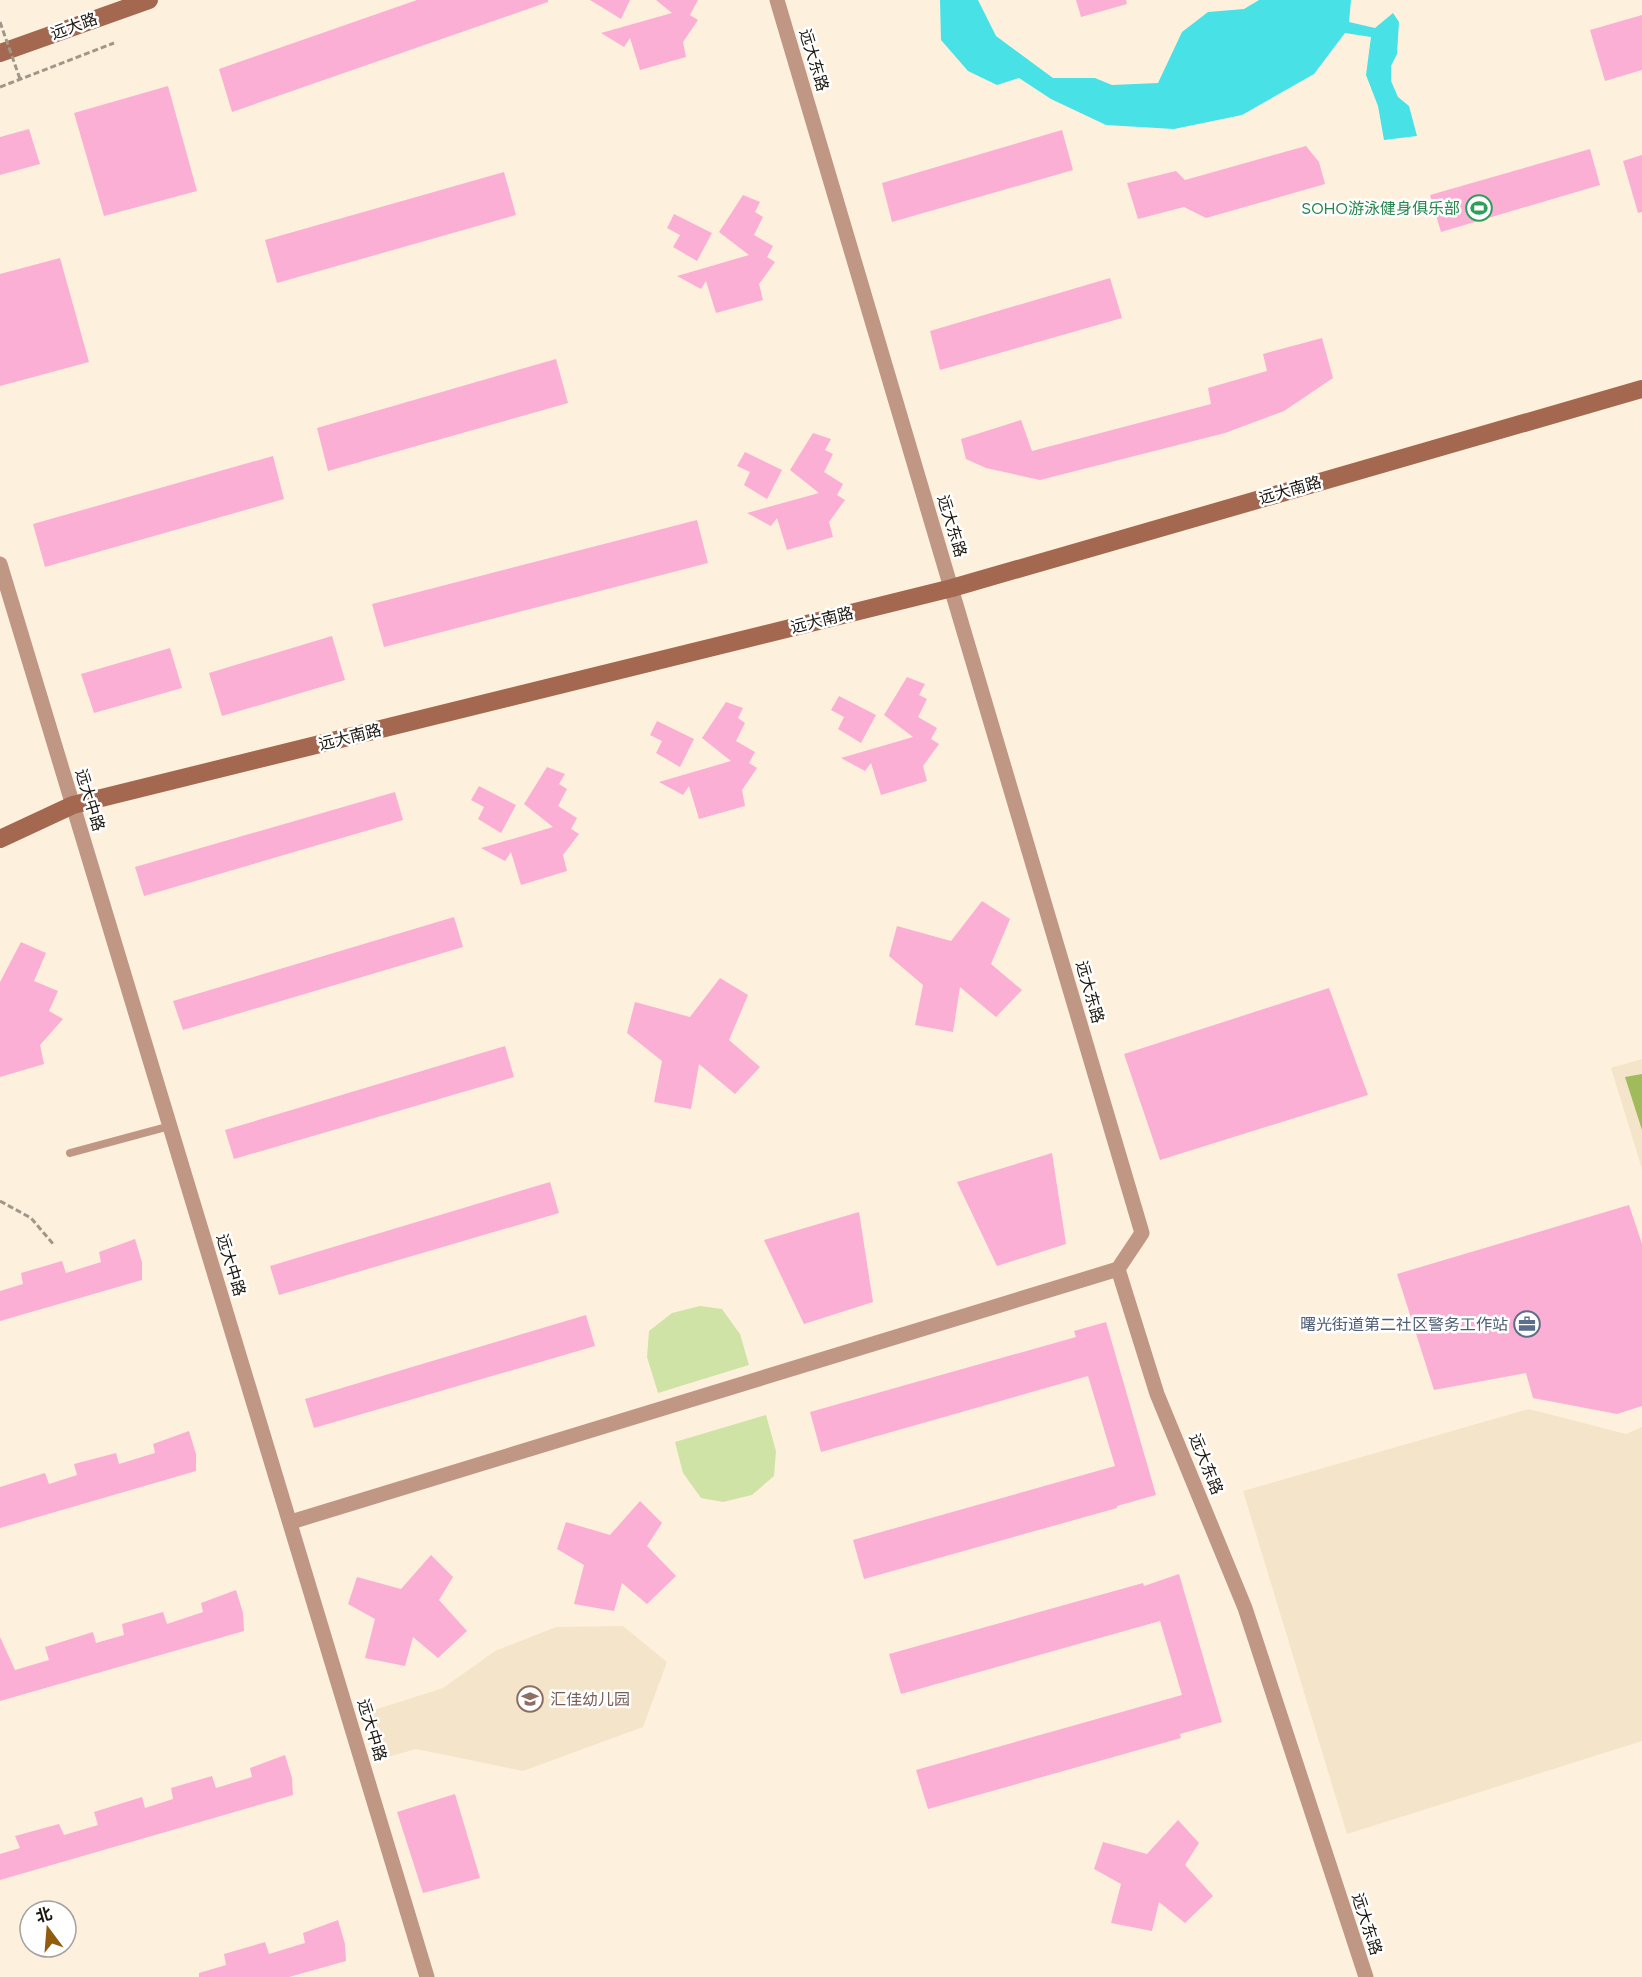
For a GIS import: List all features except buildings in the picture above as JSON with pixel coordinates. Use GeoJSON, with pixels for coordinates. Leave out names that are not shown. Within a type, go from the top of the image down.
{"type":"FeatureCollection","features":[{"type":"Feature","properties":{"kind":"street","name":"远大路"},"geometry":{"type":"LineString","coordinates":[[0,53],[148,0]]}},
{"type":"Feature","properties":{"kind":"street","name":"远大东路"},"geometry":{"type":"LineString","coordinates":[[777,0],[1142,1233],[1118,1269],[1157,1394],[1245,1608],[1365,1977]]}},
{"type":"Feature","properties":{"kind":"street","name":"远大南路"},"geometry":{"type":"LineString","coordinates":[[0,839],[73,806],[952,588],[1642,389]]}},
{"type":"Feature","properties":{"kind":"street","name":"远大中路"},"geometry":{"type":"LineString","coordinates":[[0,564],[427,1977]]}},
{"type":"Feature","properties":{"kind":"street"},"geometry":{"type":"LineString","coordinates":[[291,1522],[1118,1269]]}},
{"type":"Feature","properties":{"kind":"lane"},"geometry":{"type":"LineString","coordinates":[[69,1153],[170,1126]]}},
{"type":"Feature","properties":{"kind":"path"},"geometry":{"type":"LineString","coordinates":[[0,22],[20,79]]}},
{"type":"Feature","properties":{"kind":"path"},"geometry":{"type":"LineString","coordinates":[[0,87],[114,43]]}},
{"type":"Feature","properties":{"kind":"path"},"geometry":{"type":"LineString","coordinates":[[0,1201],[31,1218],[54,1245]]}},
{"type":"Feature","properties":{"kind":"shaded area"},"geometry":{"type":"Polygon","coordinates":[[[1642,1059],[1642,1169],[1611,1068],[1642,1059]]]}},
{"type":"Feature","properties":{"kind":"shaded area"},"geometry":{"type":"Polygon","coordinates":[[[1529,1409],[1626,1434],[1642,1427],[1642,1741],[1347,1834],[1243,1491],[1529,1409]]]}},
{"type":"Feature","properties":{"kind":"shaded area","name":"汇佳幼儿园"},"geometry":{"type":"Polygon","coordinates":[[[623,1626],[667,1662],[643,1727],[523,1771],[416,1749],[381,1759],[371,1711],[443,1688],[495,1651],[556,1627],[623,1626]]]}},
{"type":"Feature","properties":{"kind":"green space"},"geometry":{"type":"Polygon","coordinates":[[[1642,1074],[1642,1130],[1625,1077],[1642,1074]]]}},
{"type":"Feature","properties":{"kind":"green space"},"geometry":{"type":"Polygon","coordinates":[[[700,1306],[722,1309],[740,1334],[749,1365],[658,1393],[647,1357],[649,1331],[672,1313],[700,1306]]]}},
{"type":"Feature","properties":{"kind":"green space"},"geometry":{"type":"Polygon","coordinates":[[[766,1415],[776,1451],[774,1476],[752,1495],[723,1502],[701,1498],[683,1473],[675,1442],[766,1415]]]}},
{"type":"Feature","properties":{"kind":"water"},"geometry":{"type":"Polygon","coordinates":[[[940,0],[978,0],[996,36],[1053,78],[1095,78],[1112,85],[1158,83],[1182,32],[1208,12],[1244,9],[1259,0],[1351,0],[1349,22],[1375,28],[1393,13],[1399,22],[1397,54],[1391,66],[1391,81],[1398,97],[1409,106],[1417,136],[1384,140],[1378,106],[1366,75],[1371,37],[1345,33],[1314,74],[1242,115],[1174,129],[1106,125],[1051,99],[1019,78],[997,85],[968,71],[941,40],[940,0]]]}},
{"type":"Feature","properties":{"kind":"place","name":"SOHO游泳健身俱乐部"},"geometry":{"type":"Point","coordinates":[1479,208]}},
{"type":"Feature","properties":{"kind":"place","name":"曙光街道第二社区警务工作站"},"geometry":{"type":"Point","coordinates":[1527,1324]}},
{"type":"Feature","properties":{"kind":"place","name":"汇佳幼儿园"},"geometry":{"type":"Point","coordinates":[530,1699]}}]}
